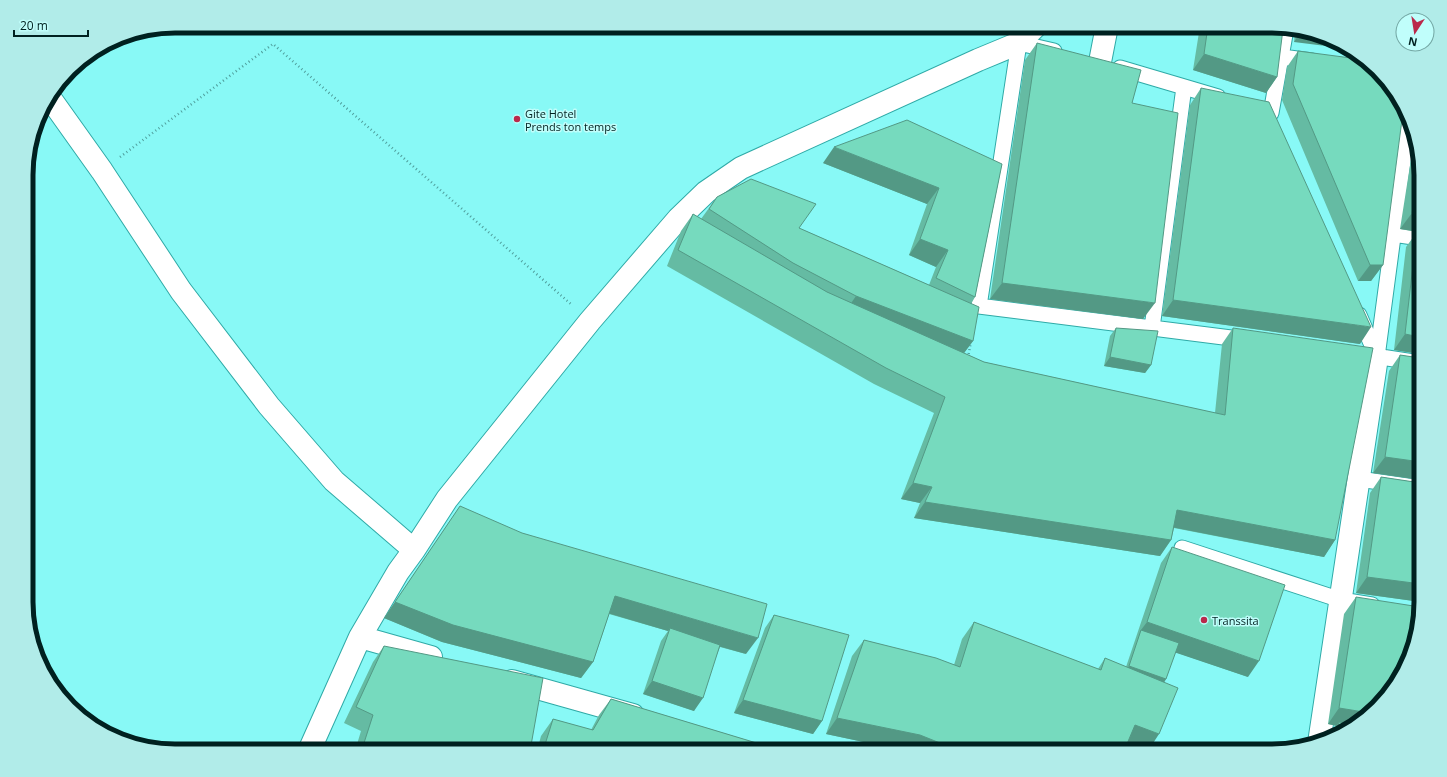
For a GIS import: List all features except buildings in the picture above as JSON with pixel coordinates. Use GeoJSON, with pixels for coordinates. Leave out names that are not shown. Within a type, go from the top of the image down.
{"type":"FeatureCollection","features":[{"type":"Feature","properties":{"kind":"street"},"geometry":{"type":"LineString","coordinates":[[312,744],[360,637],[398,572],[447,499],[590,321],[678,219],[706,192],[741,168],[978,60],[1019,43],[1029,33]]}},
{"type":"Feature","properties":{"kind":"street"},"geometry":{"type":"LineString","coordinates":[[1093,61],[1104,33]]}},
{"type":"Feature","properties":{"kind":"street"},"geometry":{"type":"LineString","coordinates":[[53,102],[102,171],[181,291],[268,406],[334,481],[414,550]]}},
{"type":"Feature","properties":{"kind":"street"},"geometry":{"type":"LineString","coordinates":[[1326,733],[1341,600],[1377,356]]}},
{"type":"Feature","properties":{"kind":"street"},"geometry":{"type":"LineString","coordinates":[[360,637],[452,663]]}},
{"type":"Feature","properties":{"kind":"street"},"geometry":{"type":"LineString","coordinates":[[490,674],[652,720]]}},
{"type":"Feature","properties":{"kind":"lane"},"geometry":{"type":"LineString","coordinates":[[1278,128],[1271,114],[1285,33]]}},
{"type":"Feature","properties":{"kind":"lane"},"geometry":{"type":"LineString","coordinates":[[1071,55],[1019,43],[978,306],[1261,342]]}},
{"type":"Feature","properties":{"kind":"lane"},"geometry":{"type":"LineString","coordinates":[[1282,57],[1329,64]]}},
{"type":"Feature","properties":{"kind":"lane"},"geometry":{"type":"LineString","coordinates":[[1093,61],[1228,100]]}},
{"type":"Feature","properties":{"kind":"lane"},"geometry":{"type":"LineString","coordinates":[[1152,328],[1184,87]]}},
{"type":"Feature","properties":{"kind":"lane"},"geometry":{"type":"LineString","coordinates":[[1257,109],[1271,114]]}},
{"type":"Feature","properties":{"kind":"lane"},"geometry":{"type":"LineString","coordinates":[[1377,356],[1407,132]]}},
{"type":"Feature","properties":{"kind":"lane"},"geometry":{"type":"LineString","coordinates":[[1393,234],[1414,237]]}},
{"type":"Feature","properties":{"kind":"lane"},"geometry":{"type":"LineString","coordinates":[[1352,299],[1377,356]]}},
{"type":"Feature","properties":{"kind":"lane"},"geometry":{"type":"LineString","coordinates":[[1354,354],[1414,362]]}},
{"type":"Feature","properties":{"kind":"lane"},"geometry":{"type":"LineString","coordinates":[[1359,479],[1414,487]]}},
{"type":"Feature","properties":{"kind":"lane"},"geometry":{"type":"LineString","coordinates":[[1182,548],[1341,600],[1388,607]]}},
{"type":"Feature","properties":{"kind":"path"},"geometry":{"type":"LineString","coordinates":[[102,171],[273,44],[590,321]]}},
{"type":"Feature","properties":{"kind":"path"},"geometry":{"type":"LineString","coordinates":[[967,360],[978,306]]}},
{"type":"Feature","properties":{"kind":"place","name":"Gite Hotel Prends ton temps"},"geometry":{"type":"Point","coordinates":[517,119]}},
{"type":"Feature","properties":{"kind":"place","name":"Transsita"},"geometry":{"type":"Point","coordinates":[1204,620]}}]}
